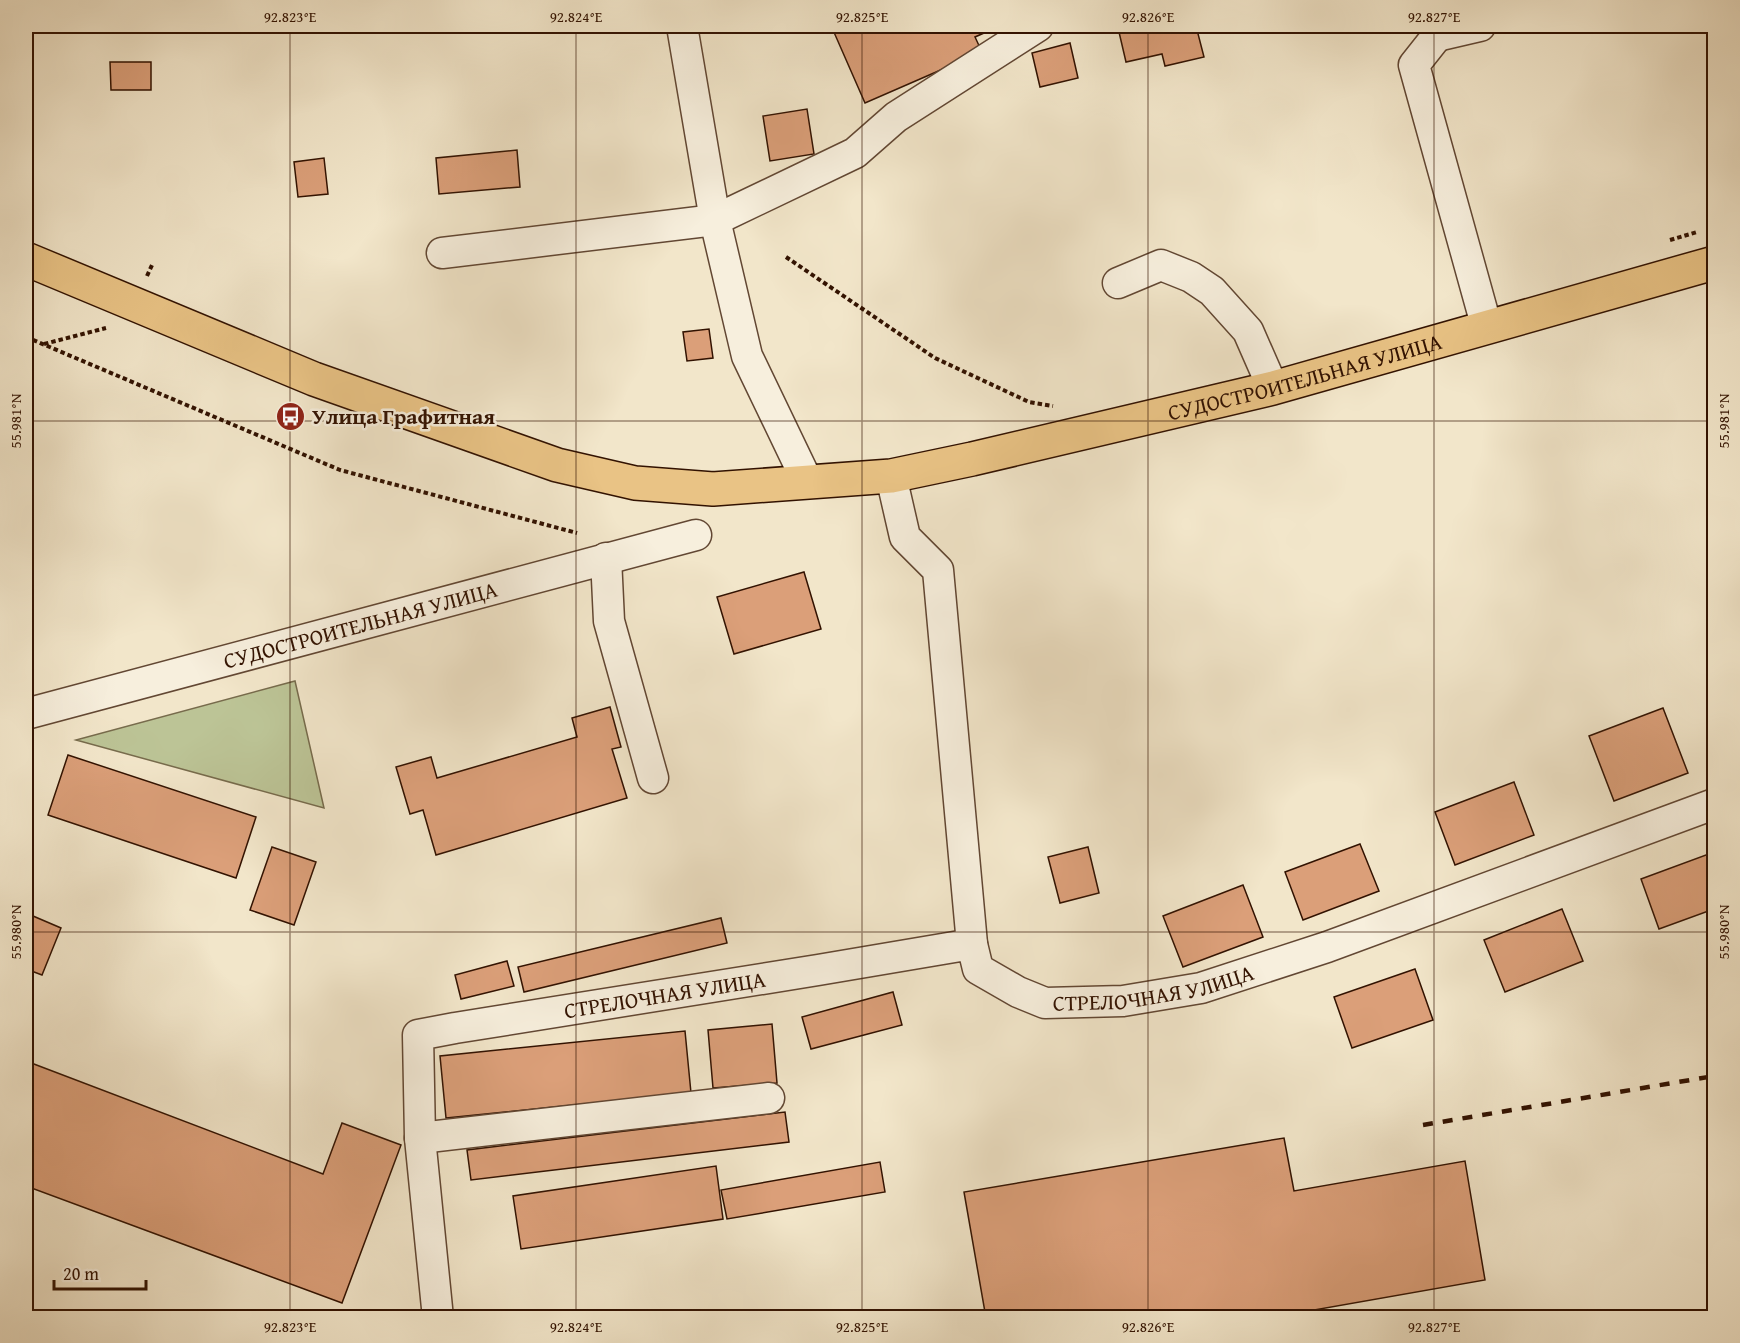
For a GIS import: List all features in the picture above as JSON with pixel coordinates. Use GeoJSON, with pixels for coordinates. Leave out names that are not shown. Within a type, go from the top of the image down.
{"type":"FeatureCollection","features":[{"type":"Feature","properties":{"kind":"main road","name":"СУДОСТРОИТЕЛЬНАЯ УЛИЦА"},"geometry":{"type":"LineString","coordinates":[[26,259],[314,379],[557,465],[635,483],[713,489],[891,476],[972,459],[1273,388],[1714,263]]}},
{"type":"Feature","properties":{"kind":"street"},"geometry":{"type":"LineString","coordinates":[[682,26],[715,220],[747,356],[808,483]]}},
{"type":"Feature","properties":{"kind":"street"},"geometry":{"type":"LineString","coordinates":[[442,253],[715,220],[855,153],[896,117],[1038,26]]}},
{"type":"Feature","properties":{"kind":"street"},"geometry":{"type":"LineString","coordinates":[[1480,26],[1436,31],[1414,65],[1488,328]]}},
{"type":"Feature","properties":{"kind":"street"},"geometry":{"type":"LineString","coordinates":[[1118,283],[1161,265],[1191,277],[1212,291],[1248,331],[1273,388]]}},
{"type":"Feature","properties":{"kind":"street"},"geometry":{"type":"LineString","coordinates":[[891,476],[905,537],[938,570],[972,944]]}},
{"type":"Feature","properties":{"kind":"street","name":"СУДОСТРОИТЕЛЬНАЯ УЛИЦА"},"geometry":{"type":"LineString","coordinates":[[26,714],[696,535]]}},
{"type":"Feature","properties":{"kind":"street"},"geometry":{"type":"LineString","coordinates":[[606,558],[609,621],[653,778]]}},
{"type":"Feature","properties":{"kind":"street","name":"СТРЕЛОЧНАЯ УЛИЦА"},"geometry":{"type":"LineString","coordinates":[[420,1138],[418,1035],[972,944],[978,969],[1018,992],[1045,1002],[1123,1002],[1202,988],[1327,947],[1714,804]]}},
{"type":"Feature","properties":{"kind":"street"},"geometry":{"type":"LineString","coordinates":[[438,1317],[420,1138],[769,1098]]}},
{"type":"Feature","properties":{"kind":"path"},"geometry":{"type":"LineString","coordinates":[[26,337],[340,470],[577,533]]}},
{"type":"Feature","properties":{"kind":"green space"},"geometry":{"type":"Polygon","coordinates":[[[295,681],[324,808],[76,740],[295,681]]]}},
{"type":"Feature","properties":{"kind":"building"},"geometry":{"type":"Polygon","coordinates":[[[420,26],[464,26],[464,29],[420,29],[420,26]]]}},
{"type":"Feature","properties":{"kind":"building"},"geometry":{"type":"Polygon","coordinates":[[[844,26],[1000,26],[975,37],[982,52],[865,103],[833,30],[844,26]]]}},
{"type":"Feature","properties":{"kind":"building"},"geometry":{"type":"Polygon","coordinates":[[[1148,26],[1196,26],[1204,57],[1165,66],[1162,54],[1126,62],[1119,32],[1148,26]]]}},
{"type":"Feature","properties":{"kind":"building"},"geometry":{"type":"Polygon","coordinates":[[[1070,43],[1078,78],[1040,87],[1032,53],[1070,43]]]}},
{"type":"Feature","properties":{"kind":"building"},"geometry":{"type":"Polygon","coordinates":[[[110,62],[151,62],[151,90],[111,90],[110,62]]]}},
{"type":"Feature","properties":{"kind":"building"},"geometry":{"type":"Polygon","coordinates":[[[807,109],[814,154],[770,161],[763,116],[807,109]]]}},
{"type":"Feature","properties":{"kind":"building"},"geometry":{"type":"Polygon","coordinates":[[[517,150],[520,187],[439,194],[436,158],[517,150]]]}},
{"type":"Feature","properties":{"kind":"building"},"geometry":{"type":"Polygon","coordinates":[[[324,158],[328,194],[298,197],[294,162],[324,158]]]}},
{"type":"Feature","properties":{"kind":"building"},"geometry":{"type":"Polygon","coordinates":[[[709,329],[713,358],[687,361],[683,332],[709,329]]]}},
{"type":"Feature","properties":{"kind":"building"},"geometry":{"type":"Polygon","coordinates":[[[804,572],[821,629],[734,654],[717,597],[804,572]]]}},
{"type":"Feature","properties":{"kind":"building"},"geometry":{"type":"Polygon","coordinates":[[[610,707],[621,747],[612,749],[627,798],[436,855],[423,810],[410,814],[396,767],[431,757],[437,778],[577,737],[572,718],[610,707]]]}},
{"type":"Feature","properties":{"kind":"building"},"geometry":{"type":"Polygon","coordinates":[[[1663,708],[1688,773],[1614,801],[1589,736],[1663,708]]]}},
{"type":"Feature","properties":{"kind":"building"},"geometry":{"type":"Polygon","coordinates":[[[68,755],[256,817],[236,878],[48,815],[68,755]]]}},
{"type":"Feature","properties":{"kind":"building"},"geometry":{"type":"Polygon","coordinates":[[[1514,782],[1534,835],[1455,865],[1435,812],[1514,782]]]}},
{"type":"Feature","properties":{"kind":"building"},"geometry":{"type":"Polygon","coordinates":[[[1360,844],[1379,891],[1303,920],[1285,872],[1360,844]]]}},
{"type":"Feature","properties":{"kind":"building"},"geometry":{"type":"Polygon","coordinates":[[[272,847],[316,862],[294,925],[250,910],[272,847]]]}},
{"type":"Feature","properties":{"kind":"building"},"geometry":{"type":"Polygon","coordinates":[[[1088,847],[1099,893],[1060,903],[1048,857],[1088,847]]]}},
{"type":"Feature","properties":{"kind":"building"},"geometry":{"type":"Polygon","coordinates":[[[1714,852],[1714,909],[1659,929],[1641,879],[1714,852]]]}},
{"type":"Feature","properties":{"kind":"building"},"geometry":{"type":"Polygon","coordinates":[[[1243,885],[1263,937],[1183,967],[1163,916],[1243,885]]]}},
{"type":"Feature","properties":{"kind":"building"},"geometry":{"type":"Polygon","coordinates":[[[1562,909],[1583,961],[1505,992],[1484,940],[1562,909]]]}},
{"type":"Feature","properties":{"kind":"building"},"geometry":{"type":"Polygon","coordinates":[[[26,913],[61,928],[42,975],[26,969],[26,913]]]}},
{"type":"Feature","properties":{"kind":"building"},"geometry":{"type":"Polygon","coordinates":[[[721,918],[727,943],[524,992],[518,967],[721,918]]]}},
{"type":"Feature","properties":{"kind":"building"},"geometry":{"type":"Polygon","coordinates":[[[507,961],[514,986],[461,999],[455,975],[507,961]]]}},
{"type":"Feature","properties":{"kind":"building"},"geometry":{"type":"Polygon","coordinates":[[[1415,969],[1433,1020],[1352,1048],[1334,997],[1415,969]]]}},
{"type":"Feature","properties":{"kind":"building"},"geometry":{"type":"Polygon","coordinates":[[[893,992],[902,1025],[811,1049],[802,1017],[893,992]]]}},
{"type":"Feature","properties":{"kind":"building"},"geometry":{"type":"Polygon","coordinates":[[[772,1024],[777,1083],[713,1088],[708,1030],[772,1024]]]}},
{"type":"Feature","properties":{"kind":"building"},"geometry":{"type":"Polygon","coordinates":[[[685,1031],[691,1093],[446,1118],[440,1056],[685,1031]]]}},
{"type":"Feature","properties":{"kind":"building"},"geometry":{"type":"Polygon","coordinates":[[[26,1061],[323,1174],[342,1123],[401,1145],[342,1303],[26,1186],[26,1061]]]}},
{"type":"Feature","properties":{"kind":"building"},"geometry":{"type":"Polygon","coordinates":[[[785,1112],[789,1142],[471,1180],[467,1150],[785,1112]]]}},
{"type":"Feature","properties":{"kind":"building"},"geometry":{"type":"Polygon","coordinates":[[[1284,1138],[1294,1191],[1465,1161],[1485,1280],[1268,1318],[986,1318],[964,1192],[1284,1138]]]}},
{"type":"Feature","properties":{"kind":"building"},"geometry":{"type":"Polygon","coordinates":[[[880,1162],[885,1192],[727,1219],[721,1190],[880,1162]]]}},
{"type":"Feature","properties":{"kind":"building"},"geometry":{"type":"Polygon","coordinates":[[[716,1166],[723,1219],[521,1249],[513,1196],[716,1166]]]}},
{"type":"Feature","properties":{"kind":"railway"},"geometry":{"type":"LineString","coordinates":[[1423,1125],[1714,1076]]}},
{"type":"Feature","properties":{"kind":"place","name":"Улица Графитная"},"geometry":{"type":"Point","coordinates":[291,416]}}]}
